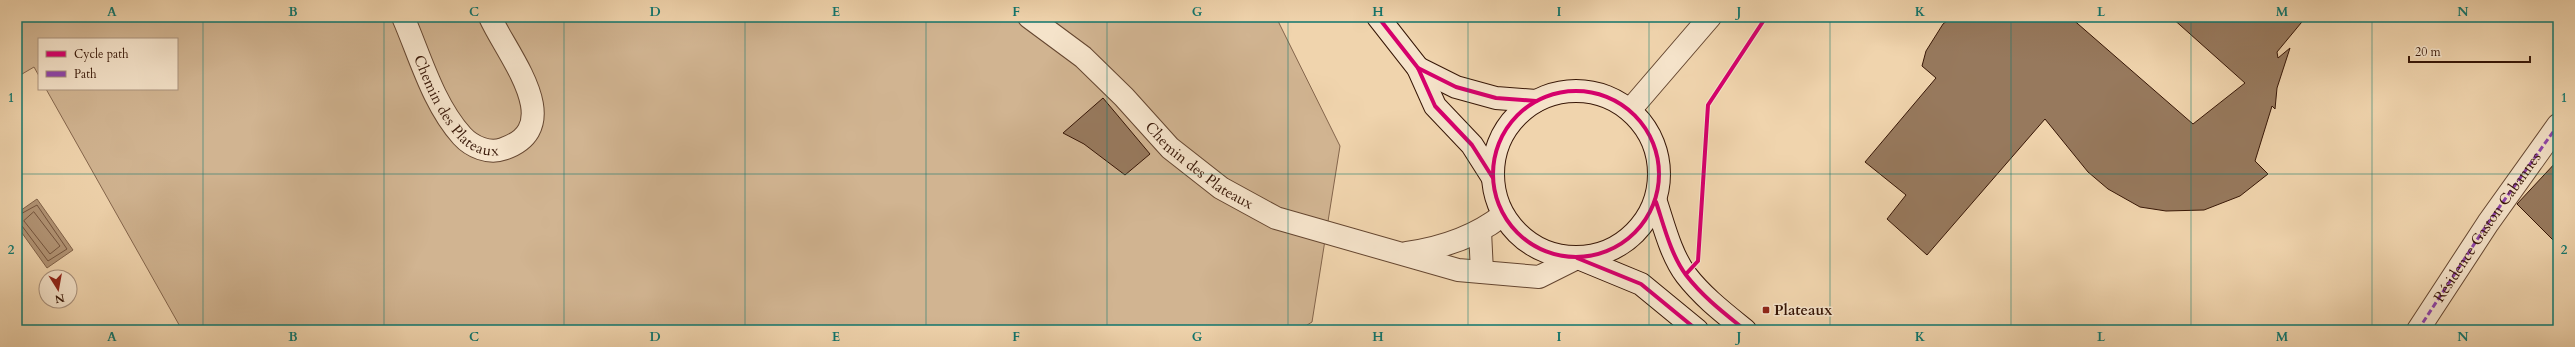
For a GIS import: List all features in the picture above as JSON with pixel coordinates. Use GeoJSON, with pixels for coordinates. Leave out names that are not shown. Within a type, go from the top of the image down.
{"type":"FeatureCollection","features":[{"type":"Feature","properties":{"kind":"street","name":"Chemin des Plateaux"},"geometry":{"type":"LineString","coordinates":[[403,17],[443,111],[463,137],[483,150],[500,150],[518,144],[531,127],[533,103],[522,75],[490,17]]}},
{"type":"Feature","properties":{"kind":"street","name":"Chemin des Plateaux"},"geometry":{"type":"LineString","coordinates":[[1029,17],[1083,57],[1124,98],[1170,148],[1221,188],[1276,218],[1404,254],[1438,266],[1482,272],[1539,277],[1577,258]]}},
{"type":"Feature","properties":{"kind":"street"},"geometry":{"type":"LineString","coordinates":[[1378,17],[1418,68],[1435,106],[1472,145],[1493,178]]}},
{"type":"Feature","properties":{"kind":"street"},"geometry":{"type":"LineString","coordinates":[[1630,110],[1710,17]]}},
{"type":"Feature","properties":{"kind":"street"},"geometry":{"type":"LineString","coordinates":[[1418,68],[1456,87],[1496,98],[1536,101]]}},
{"type":"Feature","properties":{"kind":"street"},"geometry":{"type":"LineString","coordinates":[[1577,258],[1603,254],[1625,242],[1644,224],[1656,202],[1660,177],[1657,152],[1647,129],[1630,110],[1609,97],[1584,91],[1559,92],[1536,101],[1517,115],[1503,134],[1495,156],[1493,178],[1496,198],[1503,215],[1517,233],[1535,246],[1555,255],[1577,258],[1641,284],[1697,330]]}},
{"type":"Feature","properties":{"kind":"street","name":"Résidence Gaston Cabannes"},"geometry":{"type":"LineString","coordinates":[[2418,330],[2488,223],[2558,125]]}},
{"type":"Feature","properties":{"kind":"street"},"geometry":{"type":"LineString","coordinates":[[1656,202],[1668,238],[1686,274],[1711,302],[1745,330]]}},
{"type":"Feature","properties":{"kind":"street","name":"Chemin des Plateaux"},"geometry":{"type":"LineString","coordinates":[[1404,254],[1438,249],[1480,231],[1503,215]]}},
{"type":"Feature","properties":{"kind":"street"},"geometry":{"type":"LineString","coordinates":[[1480,231],[1482,272]]}},
{"type":"Feature","properties":{"kind":"shaded area"},"geometry":{"type":"Polygon","coordinates":[[[17,17],[1276,17],[1340,146],[1312,322],[1299,330],[182,330],[47,90],[178,90],[178,38],[38,38],[38,74],[34,67],[17,77],[17,17]]]}},
{"type":"Feature","properties":{"kind":"water"},"geometry":{"type":"Polygon","coordinates":[[[37,199],[73,250],[47,268],[17,226],[17,213],[37,199]]]}},
{"type":"Feature","properties":{"kind":"building"},"geometry":{"type":"Polygon","coordinates":[[[1952,17],[2070,17],[2193,124],[2245,83],[2171,17],[2306,17],[2277,52],[2278,58],[2290,48],[2277,88],[2275,109],[2272,106],[2255,161],[2268,174],[2240,196],[2204,210],[2166,211],[2140,207],[2108,189],[2088,172],[2045,119],[1927,255],[1887,219],[1906,195],[1865,162],[1936,78],[1922,66],[1926,51],[1943,24],[1952,17]]]}},
{"type":"Feature","properties":{"kind":"building"},"geometry":{"type":"Polygon","coordinates":[[[1103,98],[1150,154],[1125,175],[1084,144],[1063,133],[1103,98]]]}},
{"type":"Feature","properties":{"kind":"building"},"geometry":{"type":"Polygon","coordinates":[[[2558,160],[2558,245],[2517,204],[2558,160]]]}},
{"type":"Feature","properties":{"kind":"marked path"},"geometry":{"type":"LineString","coordinates":[[2418,330],[2488,223],[2558,125]]}},
{"type":"Feature","properties":{"kind":"cycle path"},"geometry":{"type":"LineString","coordinates":[[1378,17],[1418,68],[1435,106],[1472,145],[1493,178]]}},
{"type":"Feature","properties":{"kind":"cycle path"},"geometry":{"type":"LineString","coordinates":[[1686,274],[1698,261],[1708,105],[1766,17]]}},
{"type":"Feature","properties":{"kind":"cycle path"},"geometry":{"type":"LineString","coordinates":[[1418,68],[1456,87],[1496,98],[1536,101]]}},
{"type":"Feature","properties":{"kind":"cycle path"},"geometry":{"type":"LineString","coordinates":[[1568,91],[1584,91],[1608,97],[1635,115],[1653,142],[1658,158],[1659,174],[1658,190],[1653,206],[1635,233],[1622,243],[1600,254],[1584,257],[1568,257],[1544,251],[1523,238],[1512,227],[1499,206],[1496,198],[1493,182],[1493,166],[1499,142],[1512,121],[1523,110],[1544,97],[1552,94],[1568,91]]}},
{"type":"Feature","properties":{"kind":"cycle path"},"geometry":{"type":"LineString","coordinates":[[1656,202],[1676,259],[1686,275],[1707,298],[1745,330]]}},
{"type":"Feature","properties":{"kind":"cycle path"},"geometry":{"type":"LineString","coordinates":[[1577,258],[1641,284],[1697,330]]}},
{"type":"Feature","properties":{"kind":"place","name":"Plateaux"},"geometry":{"type":"Point","coordinates":[1766,310]}}]}
